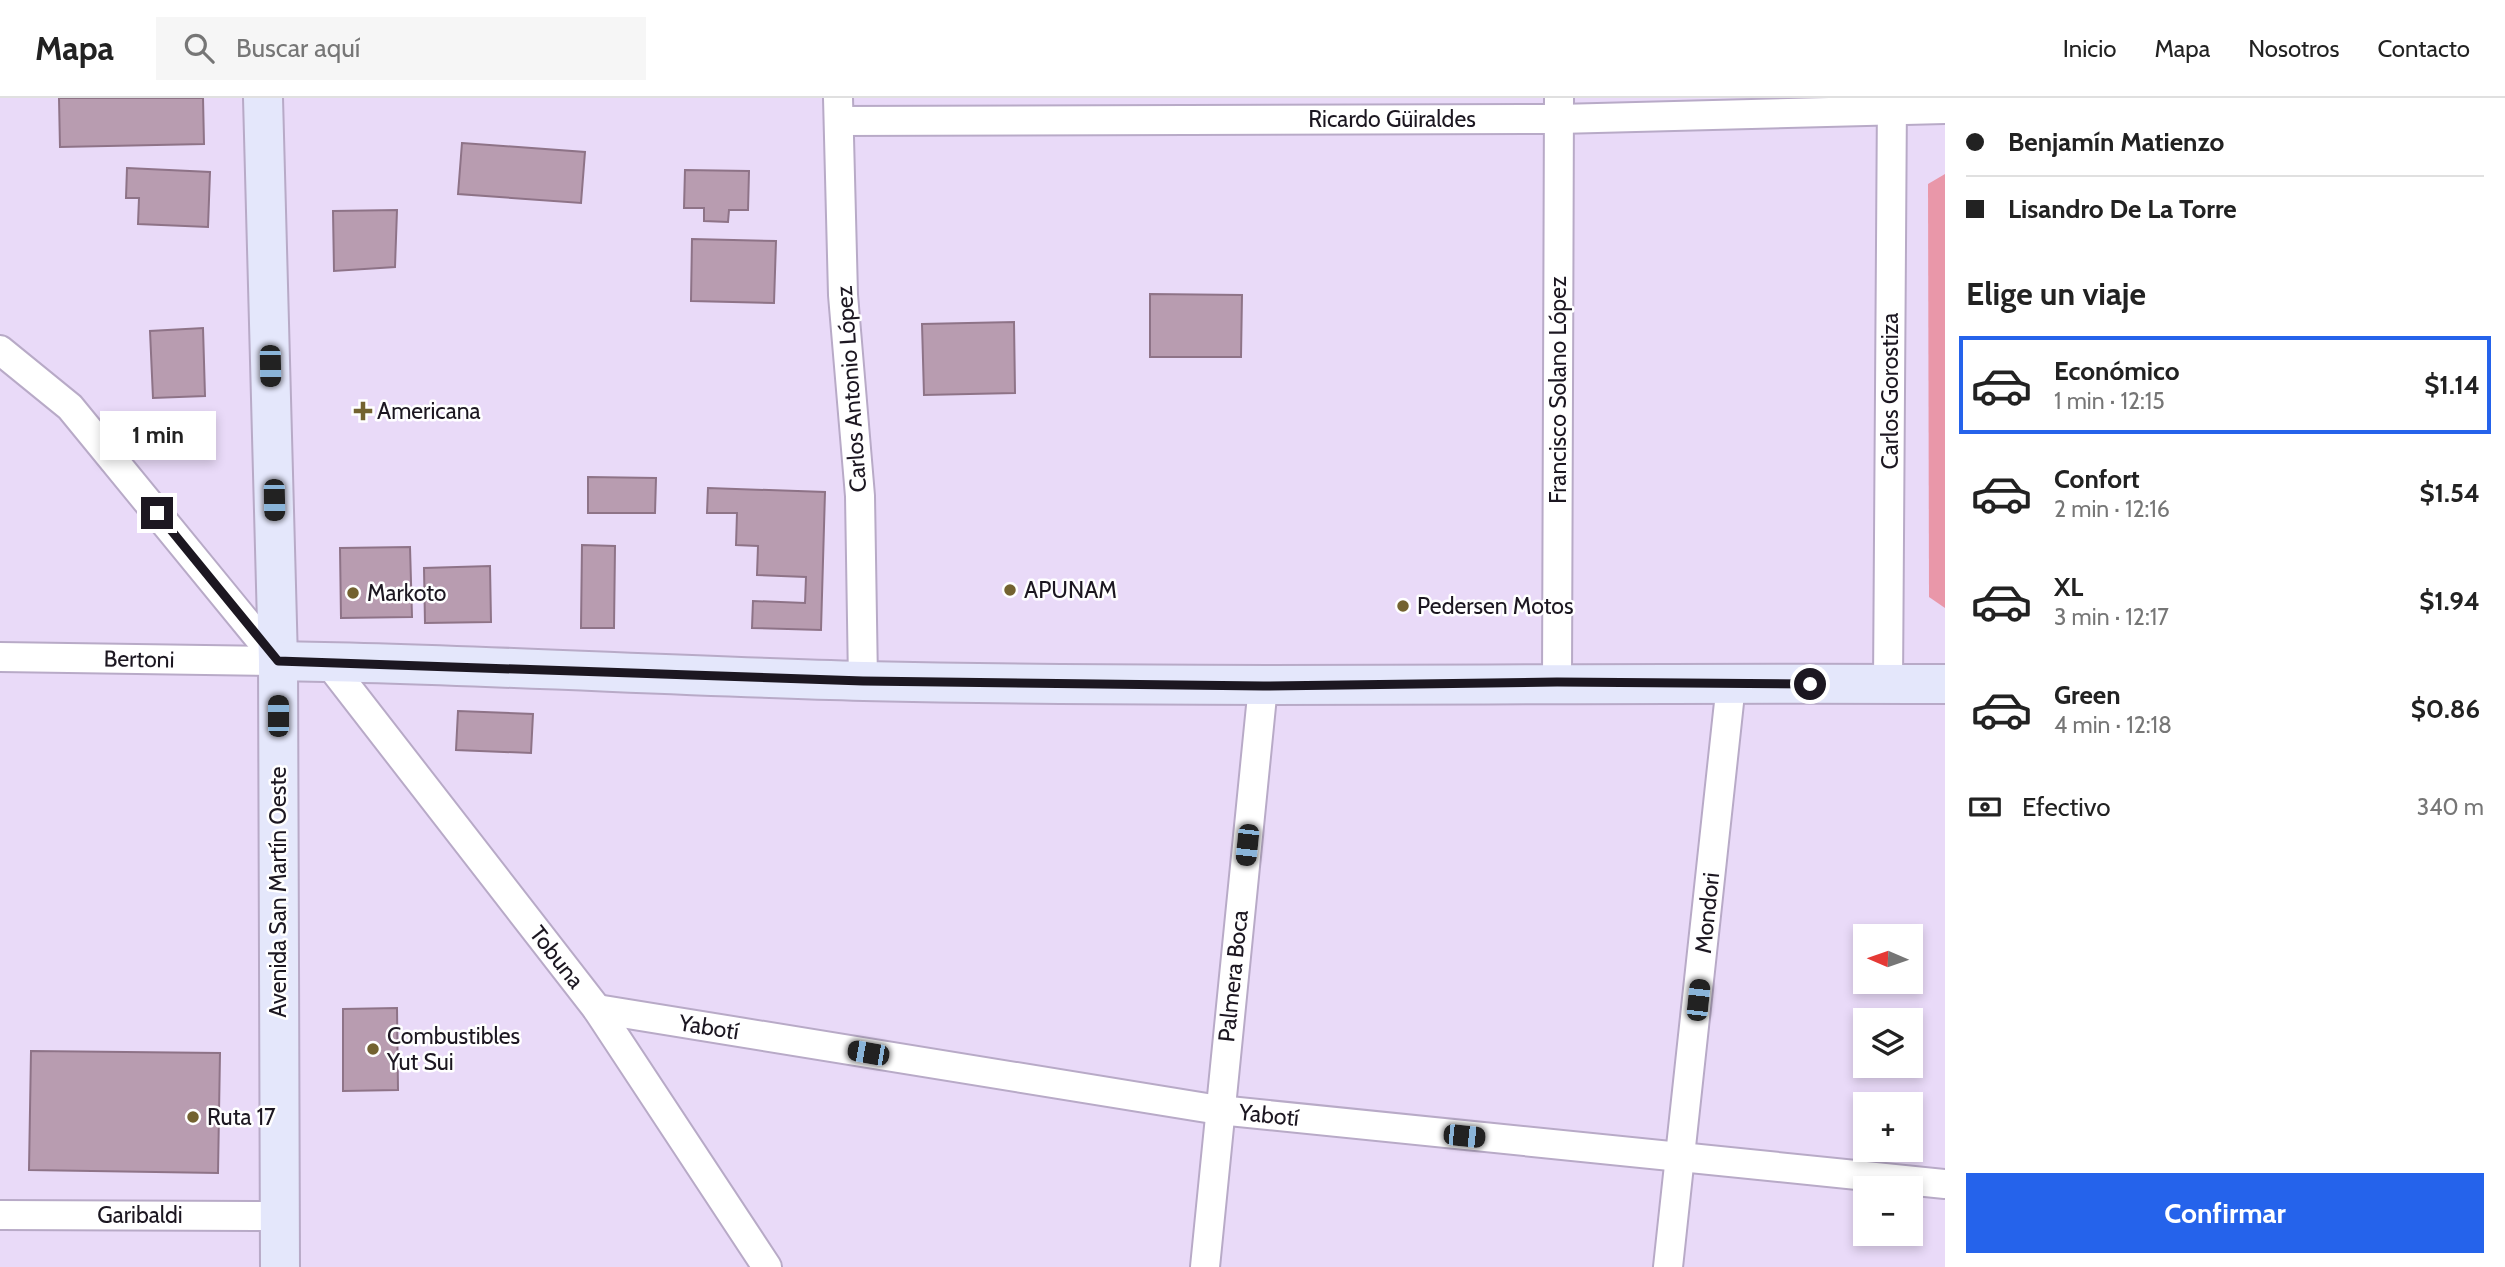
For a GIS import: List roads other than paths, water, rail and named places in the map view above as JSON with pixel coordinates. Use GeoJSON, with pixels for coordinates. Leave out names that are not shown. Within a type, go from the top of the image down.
{"type":"FeatureCollection","features":[{"type":"Feature","properties":{"kind":"main road","name":"Avenida San Martín Oeste"},"geometry":{"type":"LineString","coordinates":[[263,98],[278,661],[281,1267]]}},
{"type":"Feature","properties":{"kind":"main road"},"geometry":{"type":"LineString","coordinates":[[278,661],[863,681],[1263,686],[1557,682],[1945,684]]}},
{"type":"Feature","properties":{"kind":"street","name":"Ricardo Güiraldes"},"geometry":{"type":"LineString","coordinates":[[838,110],[1559,108],[1892,104],[1945,109]]}},
{"type":"Feature","properties":{"kind":"street","name":"Carlos Gorostiza"},"geometry":{"type":"LineString","coordinates":[[1888,684],[1892,104]]}},
{"type":"Feature","properties":{"kind":"street","name":"Francisco Solano López"},"geometry":{"type":"LineString","coordinates":[[1557,682],[1559,108]]}},
{"type":"Feature","properties":{"kind":"street","name":"Carlos Antonio López"},"geometry":{"type":"LineString","coordinates":[[838,110],[843,295],[860,496],[863,681]]}},
{"type":"Feature","properties":{"kind":"street"},"geometry":{"type":"LineString","coordinates":[[0,350],[70,407],[278,661]]}},
{"type":"Feature","properties":{"kind":"street","name":"Bertoni"},"geometry":{"type":"LineString","coordinates":[[0,657],[278,661]]}},
{"type":"Feature","properties":{"kind":"street","name":"Tobuna"},"geometry":{"type":"LineString","coordinates":[[327,662],[597,1009],[767,1267]]}},
{"type":"Feature","properties":{"kind":"street","name":"Mondori"},"geometry":{"type":"LineString","coordinates":[[1668,1267],[1731,684]]}},
{"type":"Feature","properties":{"kind":"street","name":"Palmera Boca"},"geometry":{"type":"LineString","coordinates":[[1205,1267],[1263,686]]}},
{"type":"Feature","properties":{"kind":"street","name":"Yabotí"},"geometry":{"type":"LineString","coordinates":[[597,1009],[1219,1110],[1945,1184]]}},
{"type":"Feature","properties":{"kind":"street","name":"Garibaldi"},"geometry":{"type":"LineString","coordinates":[[0,1215],[279,1216]]}},
{"type":"Feature","properties":{"kind":"place","name":"Americana"},"geometry":{"type":"Point","coordinates":[363,411]}},
{"type":"Feature","properties":{"kind":"place","name":"APUNAM"},"geometry":{"type":"Point","coordinates":[1010,590]}},
{"type":"Feature","properties":{"kind":"place","name":"Markoto"},"geometry":{"type":"Point","coordinates":[353,593]}},
{"type":"Feature","properties":{"kind":"place","name":"Pedersen Motos"},"geometry":{"type":"Point","coordinates":[1403,606]}},
{"type":"Feature","properties":{"kind":"place","name":"Combustibles Yut Sui"},"geometry":{"type":"Point","coordinates":[373,1049]}},
{"type":"Feature","properties":{"kind":"place","name":"Ruta 17"},"geometry":{"type":"Point","coordinates":[193,1117]}}]}
